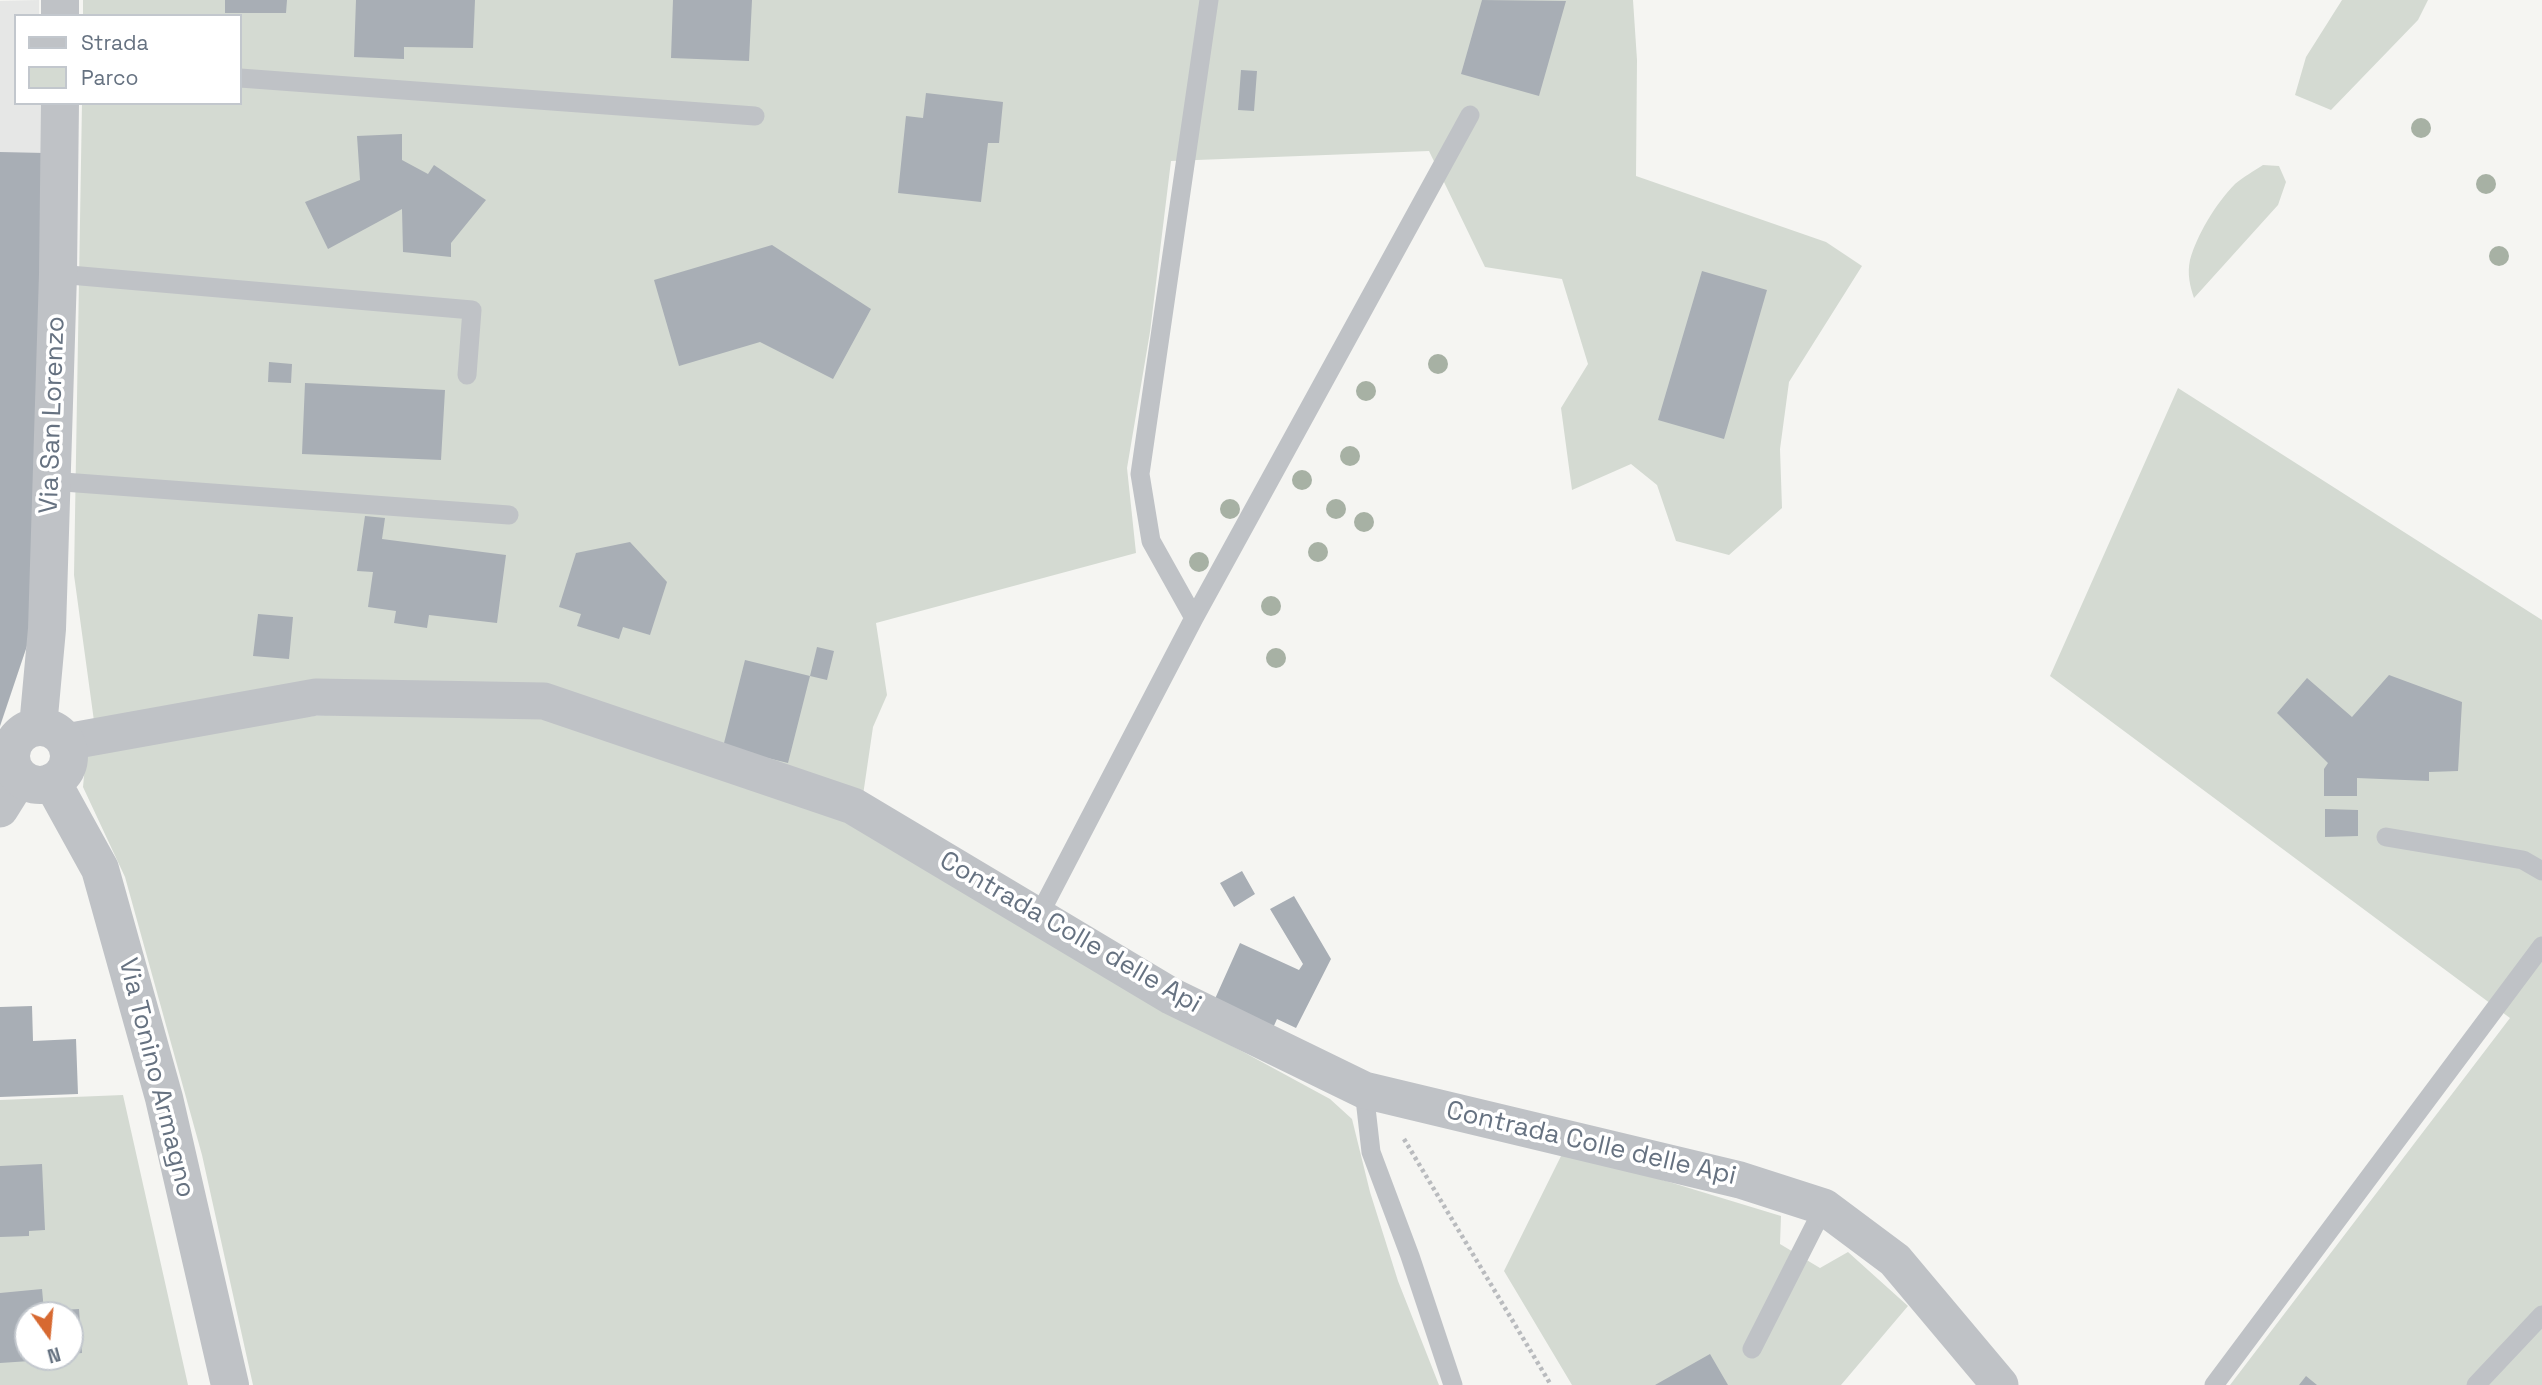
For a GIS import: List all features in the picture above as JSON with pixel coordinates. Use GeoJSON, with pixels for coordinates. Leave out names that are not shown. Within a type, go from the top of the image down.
{"type":"FeatureCollection","features":[{"type":"Feature","properties":{"kind":"street","name":"Via San Lorenzo"},"geometry":{"type":"LineString","coordinates":[[52,735],[47,629],[58,274],[60,105]]}},
{"type":"Feature","properties":{"kind":"street","name":"Contrada Colle delle Api"},"geometry":{"type":"LineString","coordinates":[[52,735],[316,697],[544,701],[853,806],[1171,996],[1364,1090],[1740,1180],[1824,1207],[1895,1260],[2000,1385]]}},
{"type":"Feature","properties":{"kind":"street"},"geometry":{"type":"LineString","coordinates":[[0,810],[36,780],[65,770],[68,761],[52,735],[28,729],[14,741],[11,761],[36,780]]}},
{"type":"Feature","properties":{"kind":"street","name":"Via Tonino Armagno"},"geometry":{"type":"LineString","coordinates":[[36,780],[100,869],[164,1098],[230,1385]]}},
{"type":"Feature","properties":{"kind":"lane"},"geometry":{"type":"LineString","coordinates":[[1194,618],[1150,541],[1140,474],[1209,0]]}},
{"type":"Feature","properties":{"kind":"lane"},"geometry":{"type":"LineString","coordinates":[[242,78],[755,116]]}},
{"type":"Feature","properties":{"kind":"lane"},"geometry":{"type":"LineString","coordinates":[[1038,917],[1194,618],[1471,115]]}},
{"type":"Feature","properties":{"kind":"lane"},"geometry":{"type":"LineString","coordinates":[[58,274],[472,310],[467,375]]}},
{"type":"Feature","properties":{"kind":"lane"},"geometry":{"type":"LineString","coordinates":[[50,481],[509,515]]}},
{"type":"Feature","properties":{"kind":"lane"},"geometry":{"type":"LineString","coordinates":[[2386,837],[2523,860],[2542,871]]}},
{"type":"Feature","properties":{"kind":"lane"},"geometry":{"type":"LineString","coordinates":[[2214,1385],[2542,946]]}},
{"type":"Feature","properties":{"kind":"lane"},"geometry":{"type":"LineString","coordinates":[[1364,1090],[1371,1152],[1410,1256],[1453,1385]]}},
{"type":"Feature","properties":{"kind":"lane"},"geometry":{"type":"LineString","coordinates":[[1752,1349],[1824,1207]]}},
{"type":"Feature","properties":{"kind":"lane"},"geometry":{"type":"LineString","coordinates":[[2476,1385],[2542,1315]]}},
{"type":"Feature","properties":{"kind":"path"},"geometry":{"type":"LineString","coordinates":[[1364,1090],[1405,1140],[1551,1385]]}},
{"type":"Feature","properties":{"kind":"shaded area"},"geometry":{"type":"Polygon","coordinates":[[[39,0],[39,14],[14,14],[14,105],[43,105],[33,628],[0,727],[0,1],[39,0]]]}},
{"type":"Feature","properties":{"kind":"green space"},"geometry":{"type":"Polygon","coordinates":[[[83,0],[1633,0],[1637,60],[1636,176],[1826,242],[1862,266],[1789,382],[1780,449],[1782,508],[1729,555],[1676,541],[1657,485],[1631,464],[1572,490],[1561,408],[1588,364],[1562,279],[1485,267],[1429,151],[1171,161],[1150,332],[1127,468],[1136,553],[876,623],[887,695],[873,727],[862,802],[544,696],[94,721],[74,575],[82,105],[242,105],[242,14],[83,14],[83,0]]]}},
{"type":"Feature","properties":{"kind":"green space"},"geometry":{"type":"Polygon","coordinates":[[[2342,0],[2428,0],[2418,20],[2331,110],[2295,95],[2306,57],[2342,0]]]}},
{"type":"Feature","properties":{"kind":"green space"},"geometry":{"type":"Polygon","coordinates":[[[2263,165],[2279,166],[2286,182],[2278,205],[2194,298],[2189,280],[2189,265],[2202,230],[2235,184],[2263,165]]]}},
{"type":"Feature","properties":{"kind":"green space"},"geometry":{"type":"Polygon","coordinates":[[[2178,388],[2542,620],[2542,1385],[2230,1385],[2510,1018],[2050,676],[2178,388]]]}},
{"type":"Feature","properties":{"kind":"green space"},"geometry":{"type":"Polygon","coordinates":[[[326,715],[545,718],[845,818],[1168,1011],[1330,1099],[1352,1119],[1370,1192],[1398,1281],[1439,1385],[253,1385],[202,1155],[125,877],[83,787],[86,754],[254,721],[326,715]]]}},
{"type":"Feature","properties":{"kind":"green space"},"geometry":{"type":"Polygon","coordinates":[[[123,1095],[188,1385],[0,1385],[0,1100],[123,1095]]]}},
{"type":"Feature","properties":{"kind":"green space"},"geometry":{"type":"Polygon","coordinates":[[[1564,1150],[1781,1216],[1780,1244],[1820,1268],[1848,1252],[1908,1306],[1841,1385],[1572,1385],[1504,1271],[1564,1150]]]}},
{"type":"Feature","properties":{"kind":"building"},"geometry":{"type":"Polygon","coordinates":[[[225,0],[287,0],[286,13],[225,13],[225,0]]]}},
{"type":"Feature","properties":{"kind":"building"},"geometry":{"type":"Polygon","coordinates":[[[356,0],[475,0],[473,48],[404,47],[404,59],[354,57],[356,0]]]}},
{"type":"Feature","properties":{"kind":"building"},"geometry":{"type":"Polygon","coordinates":[[[673,0],[752,0],[749,61],[671,58],[673,0]]]}},
{"type":"Feature","properties":{"kind":"building"},"geometry":{"type":"Polygon","coordinates":[[[1482,0],[1566,1],[1539,96],[1461,74],[1482,0]]]}},
{"type":"Feature","properties":{"kind":"building"},"geometry":{"type":"Polygon","coordinates":[[[1241,70],[1257,71],[1254,111],[1238,110],[1241,70]]]}},
{"type":"Feature","properties":{"kind":"building"},"geometry":{"type":"Polygon","coordinates":[[[926,93],[1003,102],[999,143],[988,143],[981,202],[898,193],[906,116],[923,118],[926,93]]]}},
{"type":"Feature","properties":{"kind":"building"},"geometry":{"type":"Polygon","coordinates":[[[402,134],[402,160],[428,174],[434,165],[486,200],[451,243],[451,257],[403,252],[402,209],[328,249],[305,202],[360,180],[357,136],[402,134]]]}},
{"type":"Feature","properties":{"kind":"building"},"geometry":{"type":"Polygon","coordinates":[[[0,152],[45,153],[33,628],[0,726],[0,152]]]}},
{"type":"Feature","properties":{"kind":"building"},"geometry":{"type":"Polygon","coordinates":[[[772,245],[871,309],[833,379],[760,342],[679,366],[654,280],[772,245]]]}},
{"type":"Feature","properties":{"kind":"building"},"geometry":{"type":"Polygon","coordinates":[[[1702,271],[1767,290],[1724,439],[1658,420],[1702,271]]]}},
{"type":"Feature","properties":{"kind":"building"},"geometry":{"type":"Polygon","coordinates":[[[269,362],[292,364],[291,383],[268,382],[269,362]]]}},
{"type":"Feature","properties":{"kind":"building"},"geometry":{"type":"Polygon","coordinates":[[[305,383],[445,390],[441,460],[302,454],[305,383]]]}},
{"type":"Feature","properties":{"kind":"building"},"geometry":{"type":"Polygon","coordinates":[[[365,516],[385,518],[382,539],[506,555],[497,623],[429,615],[427,628],[394,623],[396,611],[368,607],[373,572],[357,571],[365,516]]]}},
{"type":"Feature","properties":{"kind":"building"},"geometry":{"type":"Polygon","coordinates":[[[630,542],[667,582],[650,635],[623,627],[619,639],[577,626],[581,614],[559,607],[576,553],[630,542]]]}},
{"type":"Feature","properties":{"kind":"building"},"geometry":{"type":"Polygon","coordinates":[[[258,614],[293,617],[289,659],[253,656],[258,614]]]}},
{"type":"Feature","properties":{"kind":"building"},"geometry":{"type":"Polygon","coordinates":[[[817,647],[834,651],[827,680],[810,676],[817,647]]]}},
{"type":"Feature","properties":{"kind":"building"},"geometry":{"type":"Polygon","coordinates":[[[745,660],[810,676],[788,763],[723,747],[745,660]]]}},
{"type":"Feature","properties":{"kind":"building"},"geometry":{"type":"Polygon","coordinates":[[[2389,675],[2462,702],[2458,771],[2429,772],[2429,781],[2357,778],[2357,796],[2324,796],[2324,769],[2328,763],[2277,713],[2307,678],[2352,717],[2389,675]]]}},
{"type":"Feature","properties":{"kind":"building"},"geometry":{"type":"Polygon","coordinates":[[[2325,809],[2358,810],[2358,836],[2325,837],[2325,809]]]}},
{"type":"Feature","properties":{"kind":"building"},"geometry":{"type":"Polygon","coordinates":[[[1242,871],[1255,894],[1234,907],[1220,883],[1242,871]]]}},
{"type":"Feature","properties":{"kind":"building"},"geometry":{"type":"Polygon","coordinates":[[[1294,896],[1331,959],[1296,1028],[1277,1019],[1273,1028],[1214,1001],[1240,943],[1299,970],[1303,964],[1270,909],[1294,896]]]}},
{"type":"Feature","properties":{"kind":"building"},"geometry":{"type":"Polygon","coordinates":[[[32,1006],[33,1041],[76,1039],[78,1094],[0,1097],[0,1007],[32,1006]]]}},
{"type":"Feature","properties":{"kind":"building"},"geometry":{"type":"Polygon","coordinates":[[[42,1164],[45,1230],[29,1231],[29,1236],[0,1237],[0,1166],[42,1164]]]}},
{"type":"Feature","properties":{"kind":"building"},"geometry":{"type":"Polygon","coordinates":[[[42,1289],[43,1301],[14,1301],[14,1362],[0,1363],[0,1293],[42,1289]]]}},
{"type":"Feature","properties":{"kind":"building"},"geometry":{"type":"Polygon","coordinates":[[[1710,1354],[1728,1385],[1655,1385],[1710,1354]]]}},
{"type":"Feature","properties":{"kind":"building"},"geometry":{"type":"Polygon","coordinates":[[[2306,1376],[2317,1385],[2299,1385],[2306,1376]]]}}]}
